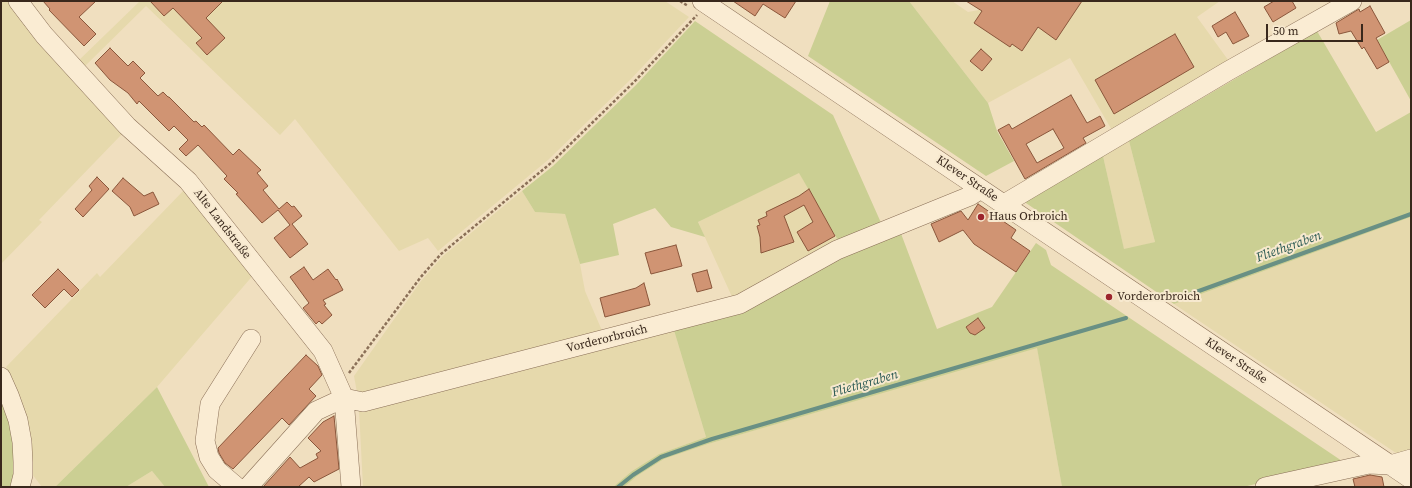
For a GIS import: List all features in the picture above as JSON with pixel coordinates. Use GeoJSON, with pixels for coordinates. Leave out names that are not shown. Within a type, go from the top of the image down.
{"type":"FeatureCollection","features":[{"type":"Feature","properties":{"kind":"street","name":"Alte Landstraße"},"geometry":{"type":"LineString","coordinates":[[18,1],[44,35],[126,126],[188,181],[323,352],[342,392],[352,487]]}},
{"type":"Feature","properties":{"kind":"street"},"geometry":{"type":"LineString","coordinates":[[1004,204],[1228,71],[1352,1]]}},
{"type":"Feature","properties":{"kind":"street","name":"Klever Straße"},"geometry":{"type":"LineString","coordinates":[[705,2],[1411,479]]}},
{"type":"Feature","properties":{"kind":"street","name":"Vorderorbroich"},"geometry":{"type":"LineString","coordinates":[[342,392],[363,402],[740,304],[837,250],[970,196],[981,189]]}},
{"type":"Feature","properties":{"kind":"street"},"geometry":{"type":"LineString","coordinates":[[237,487],[217,470],[210,457],[206,441],[210,404],[251,339]]}},
{"type":"Feature","properties":{"kind":"street"},"geometry":{"type":"LineString","coordinates":[[1,377],[18,420],[22,442],[23,468],[20,487]]}},
{"type":"Feature","properties":{"kind":"street"},"geometry":{"type":"LineString","coordinates":[[248,487],[316,411],[342,392]]}},
{"type":"Feature","properties":{"kind":"street"},"geometry":{"type":"LineString","coordinates":[[1265,487],[1369,464],[1390,465],[1411,459]]}},
{"type":"Feature","properties":{"kind":"path"},"geometry":{"type":"LineString","coordinates":[[342,392],[391,314],[441,254],[551,163],[635,81],[698,13],[705,2]]}},
{"type":"Feature","properties":{"kind":"shaded area"},"geometry":{"type":"Polygon","coordinates":[[[1,1],[9,1],[13,9],[123,133],[39,220],[42,222],[1,264],[1,1]]]}},
{"type":"Feature","properties":{"kind":"shaded area"},"geometry":{"type":"Polygon","coordinates":[[[140,1],[665,1],[689,17],[631,79],[548,160],[438,251],[428,238],[399,251],[295,119],[280,135],[146,6],[82,69],[76,63],[140,1]]]}},
{"type":"Feature","properties":{"kind":"shaded area"},"geometry":{"type":"Polygon","coordinates":[[[909,1],[952,1],[968,12],[979,10],[972,5],[975,1],[1220,1],[1197,17],[1231,64],[1113,132],[1070,58],[988,103],[909,1]]]}},
{"type":"Feature","properties":{"kind":"shaded area"},"geometry":{"type":"Polygon","coordinates":[[[1129,141],[1155,242],[1124,250],[1103,156],[1129,141]]]}},
{"type":"Feature","properties":{"kind":"shaded area"},"geometry":{"type":"Polygon","coordinates":[[[799,172],[839,242],[733,299],[698,222],[799,172]]]}},
{"type":"Feature","properties":{"kind":"shaded area"},"geometry":{"type":"Polygon","coordinates":[[[185,189],[255,273],[157,387],[55,487],[42,487],[32,474],[25,425],[6,367],[97,273],[100,277],[185,189]]]}},
{"type":"Feature","properties":{"kind":"shaded area"},"geometry":{"type":"Polygon","coordinates":[[[522,191],[535,212],[565,214],[580,264],[585,291],[603,333],[358,398],[354,376],[421,281],[443,256],[522,191]]]}},
{"type":"Feature","properties":{"kind":"shaded area"},"geometry":{"type":"Polygon","coordinates":[[[1411,217],[1411,452],[1399,455],[1174,304],[1411,217]]]}},
{"type":"Feature","properties":{"kind":"shaded area"},"geometry":{"type":"Polygon","coordinates":[[[673,327],[706,437],[659,454],[632,471],[613,487],[363,487],[359,409],[673,327]]]}},
{"type":"Feature","properties":{"kind":"shaded area"},"geometry":{"type":"Polygon","coordinates":[[[1037,347],[1062,487],[624,487],[637,476],[664,459],[708,444],[1037,347]]]}},
{"type":"Feature","properties":{"kind":"shaded area"},"geometry":{"type":"Polygon","coordinates":[[[152,471],[165,487],[126,487],[152,471]]]}},
{"type":"Feature","properties":{"kind":"green space"},"geometry":{"type":"Polygon","coordinates":[[[830,1],[909,1],[988,103],[997,131],[1014,161],[986,176],[808,56],[830,1]]]}},
{"type":"Feature","properties":{"kind":"green space"},"geometry":{"type":"Polygon","coordinates":[[[1411,20],[1411,101],[1377,40],[1411,20]]]}},
{"type":"Feature","properties":{"kind":"green space"},"geometry":{"type":"Polygon","coordinates":[[[695,21],[833,115],[882,225],[839,242],[799,173],[698,222],[705,237],[671,227],[655,208],[613,224],[619,255],[580,264],[565,214],[535,212],[522,191],[553,166],[636,85],[695,21]]]}},
{"type":"Feature","properties":{"kind":"green space"},"geometry":{"type":"Polygon","coordinates":[[[1317,31],[1376,132],[1411,112],[1411,217],[1174,304],[1023,201],[1103,156],[1124,249],[1155,242],[1129,141],[1317,31]]]}},
{"type":"Feature","properties":{"kind":"green space"},"geometry":{"type":"Polygon","coordinates":[[[900,231],[937,329],[992,307],[1036,243],[1046,250],[1051,265],[1345,463],[1243,487],[1062,487],[1037,348],[708,444],[664,459],[637,476],[624,487],[613,487],[632,471],[659,454],[706,437],[673,327],[844,252],[900,231]]]}},
{"type":"Feature","properties":{"kind":"green space"},"geometry":{"type":"Polygon","coordinates":[[[157,387],[209,487],[165,487],[152,471],[126,487],[55,487],[157,387]]]}},
{"type":"Feature","properties":{"kind":"green space"},"geometry":{"type":"Polygon","coordinates":[[[1,397],[12,429],[16,454],[13,487],[1,487],[1,397]]]}},
{"type":"Feature","properties":{"kind":"building"},"geometry":{"type":"Polygon","coordinates":[[[43,1],[96,1],[79,17],[96,34],[84,46],[49,10],[50,9],[43,1]]]}},
{"type":"Feature","properties":{"kind":"building"},"geometry":{"type":"Polygon","coordinates":[[[150,1],[223,1],[206,18],[225,38],[207,55],[196,43],[202,38],[173,8],[164,16],[150,1]]]}},
{"type":"Feature","properties":{"kind":"building"},"geometry":{"type":"Polygon","coordinates":[[[733,1],[796,1],[785,18],[763,4],[755,16],[733,1]]]}},
{"type":"Feature","properties":{"kind":"building"},"geometry":{"type":"Polygon","coordinates":[[[966,1],[1082,1],[1056,40],[1038,27],[1022,51],[1012,44],[1010,47],[974,23],[982,11],[966,1]]]}},
{"type":"Feature","properties":{"kind":"building"},"geometry":{"type":"Polygon","coordinates":[[[1274,1],[1292,1],[1296,8],[1273,22],[1264,7],[1274,1]]]}},
{"type":"Feature","properties":{"kind":"building"},"geometry":{"type":"Polygon","coordinates":[[[1370,6],[1385,33],[1376,38],[1389,62],[1377,69],[1364,47],[1362,49],[1351,31],[1339,34],[1336,23],[1359,9],[1360,12],[1370,6]]]}},
{"type":"Feature","properties":{"kind":"building"},"geometry":{"type":"Polygon","coordinates":[[[1235,12],[1249,36],[1233,44],[1226,32],[1218,37],[1212,26],[1235,12]]]}},
{"type":"Feature","properties":{"kind":"building"},"geometry":{"type":"Polygon","coordinates":[[[1175,34],[1194,67],[1114,114],[1095,80],[1175,34]]]}},
{"type":"Feature","properties":{"kind":"building"},"geometry":{"type":"Polygon","coordinates":[[[110,48],[128,66],[133,61],[145,73],[140,78],[158,96],[163,92],[194,122],[196,121],[202,127],[204,125],[233,155],[239,149],[261,170],[257,173],[268,186],[263,190],[279,209],[287,202],[292,207],[294,206],[302,216],[292,224],[308,244],[290,258],[274,238],[290,225],[278,210],[262,223],[236,194],[238,193],[224,179],[227,176],[198,145],[186,156],[179,149],[188,140],[174,126],[169,131],[139,101],[137,104],[128,93],[110,80],[95,63],[110,48]]]}},
{"type":"Feature","properties":{"kind":"building"},"geometry":{"type":"Polygon","coordinates":[[[981,49],[992,59],[982,71],[970,61],[981,49]]]}},
{"type":"Feature","properties":{"kind":"building"},"geometry":{"type":"Polygon","coordinates":[[[1071,95],[1087,123],[1100,116],[1105,126],[1083,138],[1086,143],[1025,179],[998,130],[1009,124],[1012,129],[1071,95]],[[1053,129],[1026,144],[1037,163],[1064,148],[1053,129]]]}},
{"type":"Feature","properties":{"kind":"building"},"geometry":{"type":"Polygon","coordinates":[[[97,177],[109,189],[83,217],[75,209],[92,190],[89,186],[97,177]]]}},
{"type":"Feature","properties":{"kind":"building"},"geometry":{"type":"Polygon","coordinates":[[[123,178],[144,196],[153,192],[159,204],[134,216],[130,207],[112,191],[123,178]]]}},
{"type":"Feature","properties":{"kind":"building"},"geometry":{"type":"Polygon","coordinates":[[[809,189],[835,236],[808,251],[797,232],[813,222],[804,205],[784,216],[794,242],[761,253],[760,237],[757,226],[760,225],[758,220],[767,216],[766,212],[799,196],[809,189]]]}},
{"type":"Feature","properties":{"kind":"building"},"geometry":{"type":"Polygon","coordinates":[[[978,204],[1016,230],[1011,238],[1030,251],[1016,272],[974,244],[963,230],[939,242],[931,224],[961,211],[968,220],[978,204]]]}},
{"type":"Feature","properties":{"kind":"building"},"geometry":{"type":"Polygon","coordinates":[[[676,245],[682,266],[651,274],[645,253],[676,245]]]}},
{"type":"Feature","properties":{"kind":"building"},"geometry":{"type":"Polygon","coordinates":[[[304,267],[313,280],[328,269],[336,280],[337,279],[343,290],[323,300],[326,304],[324,305],[332,315],[322,324],[319,321],[316,324],[303,308],[309,303],[290,277],[304,267]]]}},
{"type":"Feature","properties":{"kind":"building"},"geometry":{"type":"Polygon","coordinates":[[[58,269],[79,290],[72,297],[64,289],[45,308],[32,295],[58,269]]]}},
{"type":"Feature","properties":{"kind":"building"},"geometry":{"type":"Polygon","coordinates":[[[707,270],[712,288],[697,292],[692,274],[707,270]]]}},
{"type":"Feature","properties":{"kind":"building"},"geometry":{"type":"Polygon","coordinates":[[[644,283],[650,305],[605,317],[600,298],[636,288],[644,283]]]}},
{"type":"Feature","properties":{"kind":"building"},"geometry":{"type":"Polygon","coordinates":[[[978,318],[985,328],[975,335],[970,333],[966,327],[978,318]]]}},
{"type":"Feature","properties":{"kind":"building"},"geometry":{"type":"Polygon","coordinates":[[[306,355],[318,366],[322,375],[309,389],[316,396],[289,425],[282,418],[233,469],[225,463],[219,453],[218,448],[306,355]]]}},
{"type":"Feature","properties":{"kind":"building"},"geometry":{"type":"Polygon","coordinates":[[[334,416],[339,469],[314,482],[309,477],[298,487],[263,487],[290,457],[300,468],[318,458],[316,454],[321,451],[308,438],[323,422],[334,416]]]}},
{"type":"Feature","properties":{"kind":"building"},"geometry":{"type":"Polygon","coordinates":[[[1370,475],[1382,477],[1384,487],[1355,487],[1353,479],[1370,475]]]}},
{"type":"Feature","properties":{"kind":"waterway","name":"Fliethgraben"},"geometry":{"type":"LineString","coordinates":[[1174,300],[1411,214]]}},
{"type":"Feature","properties":{"kind":"waterway","name":"Fliethgraben"},"geometry":{"type":"LineString","coordinates":[[618,487],[633,475],[661,457],[712,439],[1126,318]]}},
{"type":"Feature","properties":{"kind":"place","name":"Haus Orbroich"},"geometry":{"type":"Point","coordinates":[981,217]}},
{"type":"Feature","properties":{"kind":"place","name":"Vorderorbroich"},"geometry":{"type":"Point","coordinates":[1109,297]}}]}
